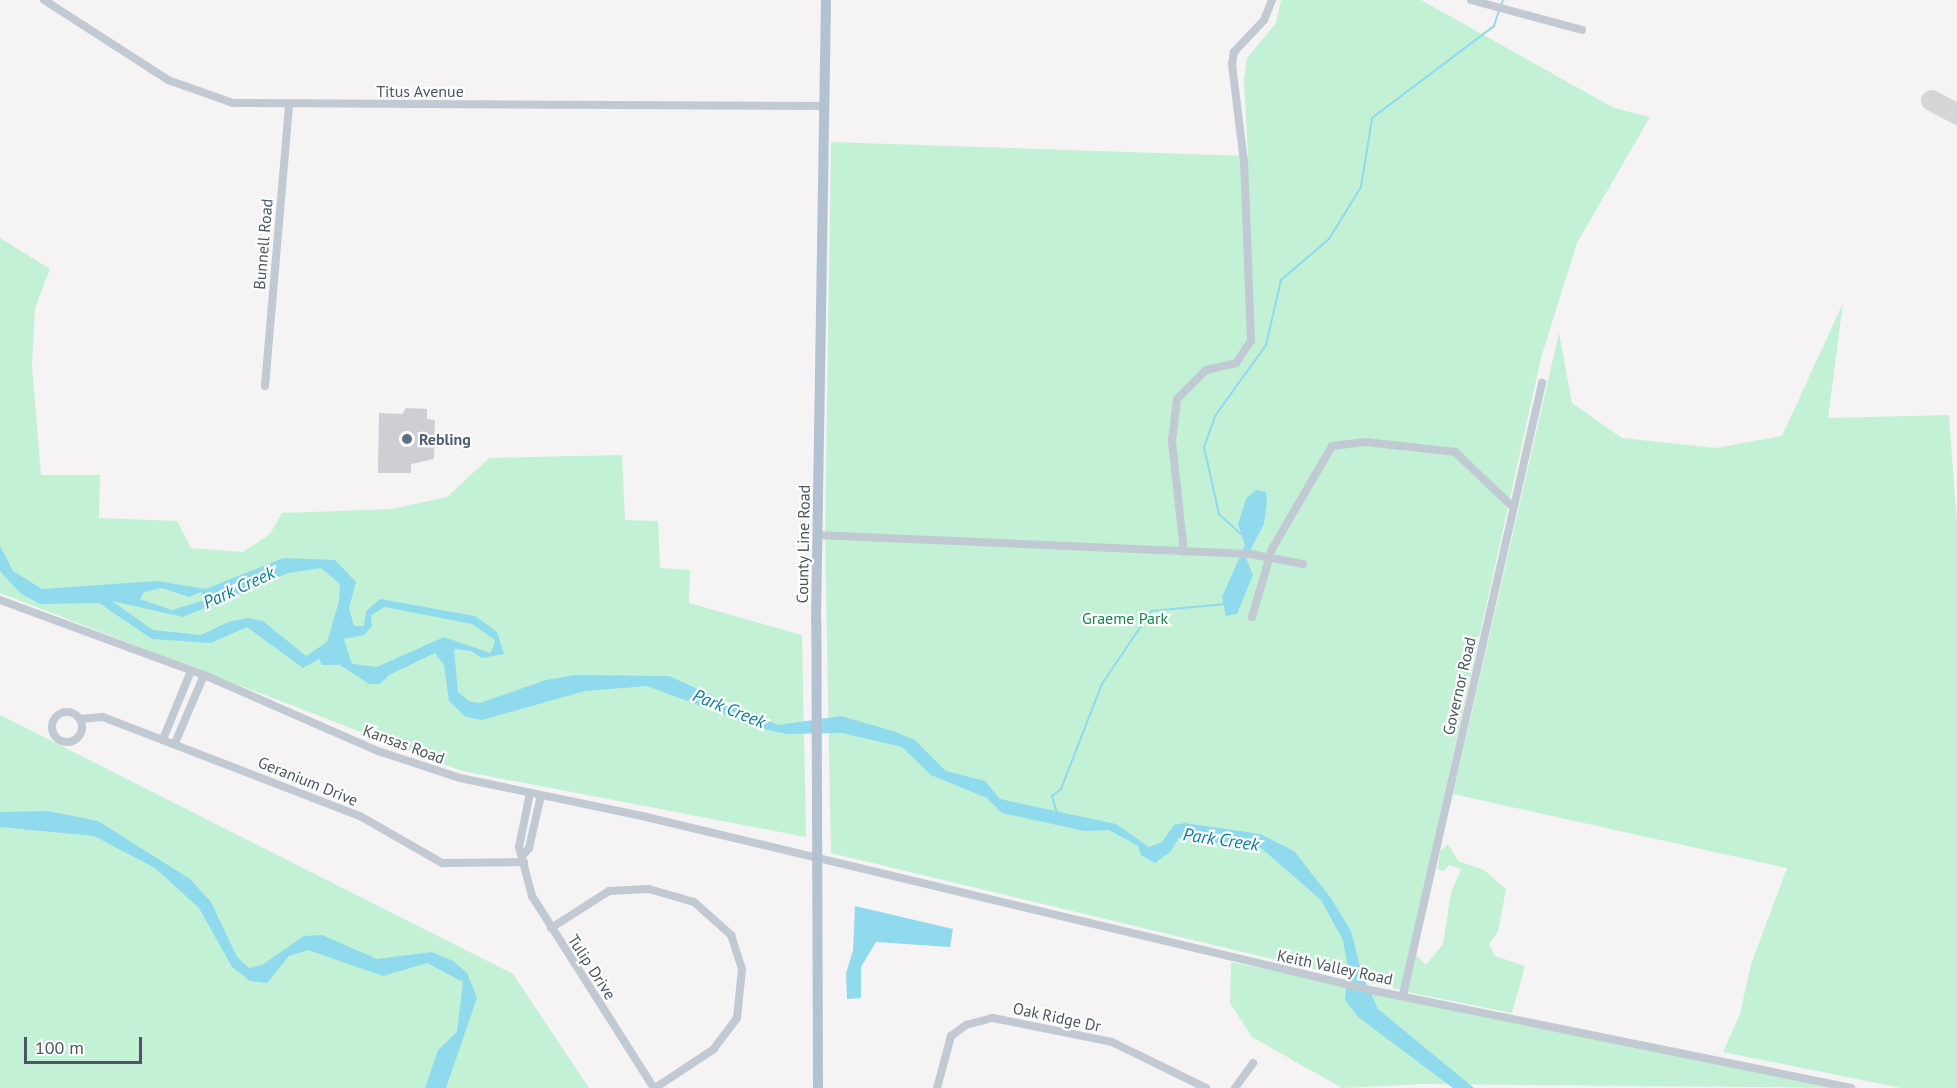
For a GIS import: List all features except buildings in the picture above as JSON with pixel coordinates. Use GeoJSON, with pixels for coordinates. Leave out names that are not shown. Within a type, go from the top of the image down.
{"type":"FeatureCollection","features":[{"type":"Feature","properties":{"kind":"main road","name":"County Line Road"},"geometry":{"type":"LineString","coordinates":[[818,1088],[817,535],[825,0]]}},
{"type":"Feature","properties":{"kind":"street","name":"Titus Avenue"},"geometry":{"type":"LineString","coordinates":[[44,0],[184,88],[233,103],[825,106]]}},
{"type":"Feature","properties":{"kind":"street"},"geometry":{"type":"LineString","coordinates":[[1185,552],[1172,441],[1177,399],[1206,370],[1236,363],[1251,341],[1244,162],[1232,64],[1234,52],[1264,20],[1272,0]]}},
{"type":"Feature","properties":{"kind":"street"},"geometry":{"type":"LineString","coordinates":[[1471,0],[1582,30]]}},
{"type":"Feature","properties":{"kind":"street","name":"Bunnell Road"},"geometry":{"type":"LineString","coordinates":[[265,386],[289,105]]}},
{"type":"Feature","properties":{"kind":"street","name":"Governor Road"},"geometry":{"type":"LineString","coordinates":[[1403,995],[1542,383]]}},
{"type":"Feature","properties":{"kind":"street"},"geometry":{"type":"LineString","coordinates":[[1252,617],[1270,559],[1332,446],[1365,442],[1455,452],[1514,507]]}},
{"type":"Feature","properties":{"kind":"street"},"geometry":{"type":"LineString","coordinates":[[817,535],[1250,554],[1303,564]]}},
{"type":"Feature","properties":{"kind":"street","name":"Kansas Road"},"geometry":{"type":"LineString","coordinates":[[0,600],[204,675],[399,759],[530,793],[817,860]]}},
{"type":"Feature","properties":{"kind":"street"},"geometry":{"type":"LineString","coordinates":[[163,738],[191,671]]}},
{"type":"Feature","properties":{"kind":"street"},"geometry":{"type":"LineString","coordinates":[[175,743],[204,675]]}},
{"type":"Feature","properties":{"kind":"street","name":"Geranium Drive"},"geometry":{"type":"LineString","coordinates":[[80,719],[103,717],[163,738],[375,824],[442,863],[524,858]]}},
{"type":"Feature","properties":{"kind":"street","name":"Tulip Drive"},"geometry":{"type":"LineString","coordinates":[[530,793],[519,847],[524,858],[532,896],[655,1088]]}},
{"type":"Feature","properties":{"kind":"street"},"geometry":{"type":"LineString","coordinates":[[524,858],[529,848],[541,795]]}},
{"type":"Feature","properties":{"kind":"street","name":"Keith Valley Road"},"geometry":{"type":"LineString","coordinates":[[817,860],[1375,991],[1851,1088]]}},
{"type":"Feature","properties":{"kind":"street"},"geometry":{"type":"LineString","coordinates":[[552,928],[609,891],[649,889],[694,902],[720,920],[730,935],[742,969],[737,1018],[714,1049],[655,1088]]}},
{"type":"Feature","properties":{"kind":"street","name":"Oak Ridge Dr"},"geometry":{"type":"LineString","coordinates":[[937,1088],[951,1036],[966,1025],[993,1018],[1112,1042],[1206,1088]]}},
{"type":"Feature","properties":{"kind":"street"},"geometry":{"type":"LineString","coordinates":[[1235,1088],[1253,1063]]}},
{"type":"Feature","properties":{"kind":"green space","name":"Graeme Park"},"geometry":{"type":"Polygon","coordinates":[[[1281,0],[1421,0],[1614,108],[1650,117],[1577,243],[1541,358],[1401,990],[831,853],[825,537],[831,142],[1248,156],[1244,80],[1247,58],[1276,23],[1281,0]]]}},
{"type":"Feature","properties":{"kind":"green space"},"geometry":{"type":"Polygon","coordinates":[[[0,238],[50,269],[35,308],[32,366],[41,475],[100,475],[99,518],[177,521],[191,548],[243,552],[270,534],[282,513],[392,509],[447,497],[489,458],[622,455],[625,520],[658,521],[660,568],[690,570],[689,603],[802,635],[806,837],[462,771],[0,593],[0,238]]]}},
{"type":"Feature","properties":{"kind":"green space"},"geometry":{"type":"Polygon","coordinates":[[[1843,303],[1828,418],[1949,415],[1957,523],[1957,1088],[1901,1088],[1723,1052],[1740,1014],[1751,964],[1787,868],[1453,794],[1559,333],[1572,403],[1622,438],[1716,448],[1782,436],[1843,303]]]}},
{"type":"Feature","properties":{"kind":"green space"},"geometry":{"type":"Polygon","coordinates":[[[0,715],[513,974],[589,1088],[0,1088],[0,715]]]}},
{"type":"Feature","properties":{"kind":"green space"},"geometry":{"type":"Polygon","coordinates":[[[1448,844],[1458,861],[1484,870],[1506,889],[1498,932],[1489,944],[1495,956],[1525,966],[1512,1013],[1407,992],[1416,955],[1426,965],[1443,944],[1451,893],[1461,869],[1449,865],[1444,871],[1438,869],[1440,851],[1448,844]]]}},
{"type":"Feature","properties":{"kind":"green space"},"geometry":{"type":"Polygon","coordinates":[[[1231,962],[1859,1088],[1421,1084],[1342,1088],[1252,1037],[1230,1003],[1231,962]]]}},
{"type":"Feature","properties":{"kind":"water"},"geometry":{"type":"Polygon","coordinates":[[[1256,490],[1266,492],[1267,503],[1264,524],[1246,558],[1253,575],[1237,614],[1226,616],[1222,597],[1245,545],[1238,524],[1246,499],[1256,490]]]}},
{"type":"Feature","properties":{"kind":"water","name":"Park Creek"},"geometry":{"type":"Polygon","coordinates":[[[0,546],[13,571],[42,589],[157,581],[206,589],[283,558],[335,560],[356,582],[349,608],[354,626],[364,626],[366,611],[380,599],[475,616],[497,632],[504,654],[482,658],[471,651],[454,649],[458,692],[469,701],[480,703],[546,680],[575,675],[669,676],[778,725],[841,716],[896,732],[915,740],[946,771],[985,781],[1000,799],[1116,824],[1149,847],[1162,842],[1174,825],[1185,823],[1260,834],[1294,851],[1330,897],[1351,931],[1362,974],[1378,1009],[1474,1088],[1453,1088],[1358,1017],[1345,1000],[1348,968],[1343,940],[1321,900],[1261,848],[1179,838],[1170,852],[1155,863],[1141,855],[1138,846],[1109,830],[1084,831],[1002,813],[987,798],[931,775],[902,747],[842,733],[788,734],[763,729],[647,686],[585,691],[482,720],[466,717],[449,701],[444,665],[435,653],[389,675],[380,684],[369,684],[340,665],[322,665],[319,659],[303,668],[247,627],[211,643],[152,639],[99,603],[40,604],[20,593],[0,571],[0,546]],[[321,568],[288,573],[183,617],[112,601],[153,630],[201,635],[228,622],[248,618],[263,621],[306,656],[327,642],[339,601],[340,584],[321,568]],[[162,588],[144,592],[140,599],[172,610],[208,599],[201,592],[189,597],[162,588]],[[385,607],[371,615],[372,626],[364,635],[344,639],[352,664],[377,667],[444,637],[490,653],[495,640],[472,624],[385,607]]]}},
{"type":"Feature","properties":{"kind":"water"},"geometry":{"type":"Polygon","coordinates":[[[48,811],[98,821],[190,879],[211,902],[237,957],[249,968],[262,965],[304,936],[322,935],[377,959],[432,952],[453,961],[467,973],[477,998],[446,1088],[425,1088],[438,1050],[457,1032],[463,982],[427,963],[383,976],[308,950],[289,956],[267,983],[250,981],[232,967],[199,908],[155,868],[94,836],[0,827],[0,812],[48,811]]]}},
{"type":"Feature","properties":{"kind":"water"},"geometry":{"type":"Polygon","coordinates":[[[855,906],[953,929],[950,947],[876,942],[861,967],[861,998],[847,999],[846,973],[853,951],[855,906]]]}},
{"type":"Feature","properties":{"kind":"waterway"},"geometry":{"type":"LineString","coordinates":[[1501,6],[1503,0]]}},
{"type":"Feature","properties":{"kind":"waterway"},"geometry":{"type":"LineString","coordinates":[[1241,534],[1219,514],[1204,447],[1215,416],[1266,345],[1281,280],[1329,239],[1361,187],[1372,118],[1494,26],[1499,11]]}},
{"type":"Feature","properties":{"kind":"waterway"},"geometry":{"type":"LineString","coordinates":[[1058,817],[1052,796],[1061,789],[1102,684],[1151,611],[1226,604]]}},
{"type":"Feature","properties":{"kind":"taxiway"},"geometry":{"type":"LineString","coordinates":[[1931,100],[1957,114]]}},
{"type":"Feature","properties":{"kind":"place","name":"Rebling"},"geometry":{"type":"Point","coordinates":[407,439]}}]}
